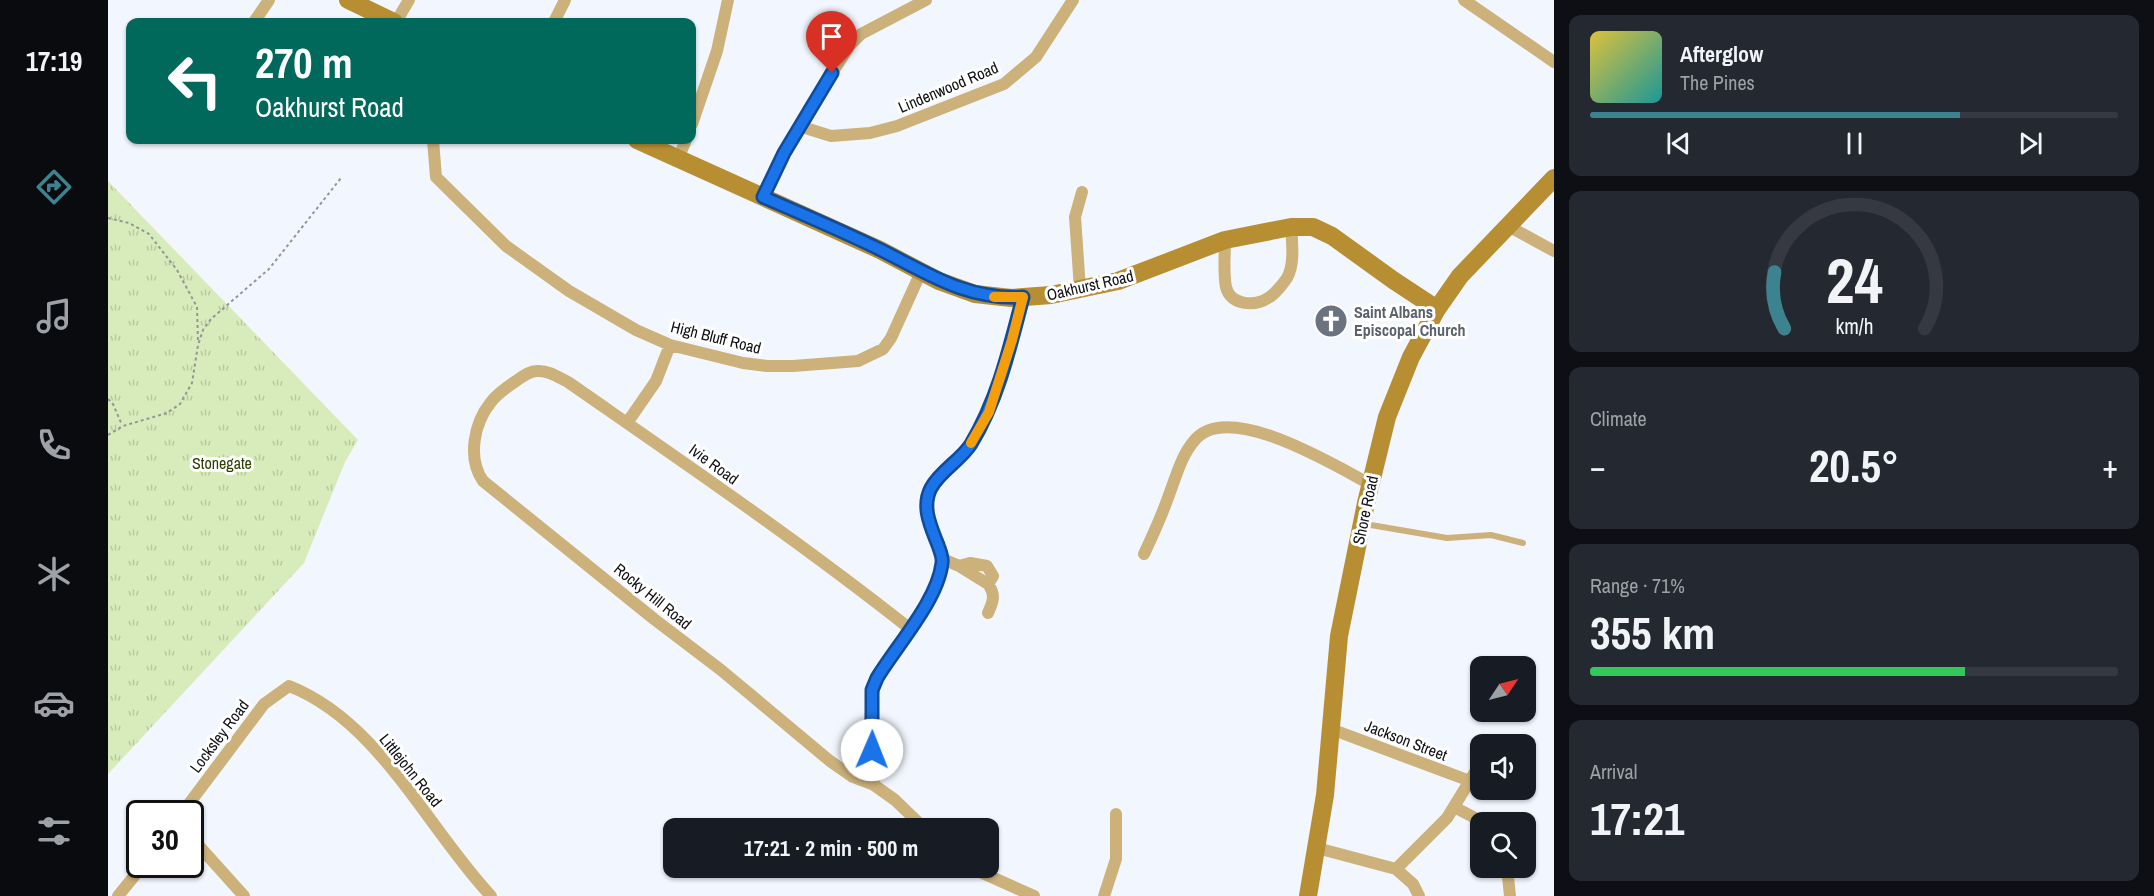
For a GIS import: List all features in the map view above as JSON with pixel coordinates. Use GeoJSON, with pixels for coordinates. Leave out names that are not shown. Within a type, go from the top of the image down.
{"type":"FeatureCollection","features":[{"type":"Feature","properties":{"kind":"street"},"geometry":{"type":"LineString","coordinates":[[257,18],[269,0]]}},
{"type":"Feature","properties":{"kind":"street"},"geometry":{"type":"LineString","coordinates":[[348,0],[386,18]]}},
{"type":"Feature","properties":{"kind":"street"},"geometry":{"type":"LineString","coordinates":[[398,18],[409,0]]}},
{"type":"Feature","properties":{"kind":"street"},"geometry":{"type":"LineString","coordinates":[[556,18],[565,0]]}},
{"type":"Feature","properties":{"kind":"street"},"geometry":{"type":"LineString","coordinates":[[696,112],[717,51],[728,0]]}},
{"type":"Feature","properties":{"kind":"street"},"geometry":{"type":"LineString","coordinates":[[763,197],[799,126],[850,45],[861,34],[926,0]]}},
{"type":"Feature","properties":{"kind":"street","name":"Lindenwood Road"},"geometry":{"type":"LineString","coordinates":[[799,126],[831,136],[870,133],[897,126],[1004,84],[1036,57],[1073,0]]}},
{"type":"Feature","properties":{"kind":"street"},"geometry":{"type":"LineString","coordinates":[[1464,0],[1554,62]]}},
{"type":"Feature","properties":{"kind":"street","name":"High Bluff Road"},"geometry":{"type":"LineString","coordinates":[[433,144],[436,177],[482,224],[526,262],[569,291],[636,330],[670,345],[742,363],[767,366],[858,361],[883,349],[891,338],[921,272]]}},
{"type":"Feature","properties":{"kind":"street","name":"Oakhurst Road"},"geometry":{"type":"LineString","coordinates":[[646,144],[880,250],[939,281],[975,294],[994,297],[1051,296],[1118,281],[1225,240],[1291,227],[1313,227],[1332,236],[1437,309]]}},
{"type":"Feature","properties":{"kind":"street"},"geometry":{"type":"LineString","coordinates":[[678,159],[684,144]]}},
{"type":"Feature","properties":{"kind":"street","name":"Shore Road"},"geometry":{"type":"LineString","coordinates":[[1308,896],[1325,795],[1339,636],[1370,484],[1380,442],[1396,393],[1411,357],[1437,309],[1460,276],[1554,178]]}},
{"type":"Feature","properties":{"kind":"street"},"geometry":{"type":"LineString","coordinates":[[1080,290],[1075,217],[1082,192]]}},
{"type":"Feature","properties":{"kind":"street"},"geometry":{"type":"LineString","coordinates":[[1508,226],[1554,251]]}},
{"type":"Feature","properties":{"kind":"street"},"geometry":{"type":"LineString","coordinates":[[1225,240],[1226,288],[1231,298],[1242,303],[1256,303],[1270,298],[1288,276],[1292,252],[1291,227]]}},
{"type":"Feature","properties":{"kind":"street"},"geometry":{"type":"LineString","coordinates":[[874,785],[872,690],[881,672],[930,597],[937,583],[943,560],[928,517],[927,507],[931,488],[969,447],[989,412],[1023,297]]}},
{"type":"Feature","properties":{"kind":"street"},"geometry":{"type":"LineString","coordinates":[[627,423],[656,381],[670,345]]}},
{"type":"Feature","properties":{"kind":"street","name":"Ivie Road"},"geometry":{"type":"LineString","coordinates":[[492,401],[528,373],[535,371],[544,372],[568,382],[860,589],[909,628]]}},
{"type":"Feature","properties":{"kind":"street","name":"Rocky Hill Road"},"geometry":{"type":"LineString","coordinates":[[492,401],[481,418],[474,447],[474,462],[477,473],[483,481],[654,619],[722,670],[830,761],[853,777],[874,785],[895,800],[914,818]]}},
{"type":"Feature","properties":{"kind":"street"},"geometry":{"type":"LineString","coordinates":[[1144,554],[1159,522],[1184,455],[1194,440],[1204,431],[1221,428],[1247,428],[1267,433],[1370,484]]}},
{"type":"Feature","properties":{"kind":"street"},"geometry":{"type":"LineString","coordinates":[[943,560],[959,566],[970,563],[987,566],[993,576],[988,584],[994,593],[988,613]]}},
{"type":"Feature","properties":{"kind":"street","name":"Locksley Road"},"geometry":{"type":"LineString","coordinates":[[192,800],[264,704],[289,686]]}},
{"type":"Feature","properties":{"kind":"street","name":"Littlejohn Road"},"geometry":{"type":"LineString","coordinates":[[289,686],[326,705],[374,750],[403,782],[447,844],[490,896]]}},
{"type":"Feature","properties":{"kind":"street","name":"Jackson Street"},"geometry":{"type":"LineString","coordinates":[[1331,729],[1470,781]]}},
{"type":"Feature","properties":{"kind":"street"},"geometry":{"type":"LineString","coordinates":[[1396,869],[1428,839],[1454,807],[1470,781]]}},
{"type":"Feature","properties":{"kind":"street"},"geometry":{"type":"LineString","coordinates":[[1454,807],[1470,815]]}},
{"type":"Feature","properties":{"kind":"street"},"geometry":{"type":"LineString","coordinates":[[1104,896],[1116,859],[1116,814]]}},
{"type":"Feature","properties":{"kind":"street"},"geometry":{"type":"LineString","coordinates":[[1317,848],[1396,869],[1413,884],[1419,896]]}},
{"type":"Feature","properties":{"kind":"street"},"geometry":{"type":"LineString","coordinates":[[204,852],[244,896]]}},
{"type":"Feature","properties":{"kind":"street"},"geometry":{"type":"LineString","coordinates":[[118,896],[133,878]]}},
{"type":"Feature","properties":{"kind":"street"},"geometry":{"type":"LineString","coordinates":[[994,878],[1034,896]]}},
{"type":"Feature","properties":{"kind":"street"},"geometry":{"type":"LineString","coordinates":[[1509,878],[1510,896]]}},
{"type":"Feature","properties":{"kind":"lane"},"geometry":{"type":"LineString","coordinates":[[1362,523],[1447,538],[1491,535],[1523,543]]}},
{"type":"Feature","properties":{"kind":"path"},"geometry":{"type":"LineString","coordinates":[[108,435],[123,426],[167,413],[180,404],[192,383],[198,345],[203,330],[211,319],[269,269],[341,178]]}},
{"type":"Feature","properties":{"kind":"path"},"geometry":{"type":"LineString","coordinates":[[108,218],[129,223],[149,234],[177,270],[196,307],[198,345]]}},
{"type":"Feature","properties":{"kind":"path"},"geometry":{"type":"LineString","coordinates":[[108,399],[113,404],[123,426]]}},
{"type":"Feature","properties":{"kind":"green space","name":"Stonegate"},"geometry":{"type":"Polygon","coordinates":[[[108,181],[358,440],[345,462],[304,563],[108,774],[108,181]]]}},
{"type":"Feature","properties":{"kind":"slow traffic"},"geometry":{"type":"LineString","coordinates":[[971,443],[989,412],[1023,297],[994,297]]}},
{"type":"Feature","properties":{"kind":"place","name":"Saint Albans Episcopal Church"},"geometry":{"type":"Point","coordinates":[1331,321]}},
{"type":"Feature","properties":{"kind":"route"},"geometry":{"type":"LineString","coordinates":[[832,73],[784,153],[763,197],[962,290],[994,297],[1023,297],[989,412],[969,447],[931,488],[927,507],[928,517],[943,560],[941,571],[926,604],[884,666],[872,690],[872,750]]}}]}
